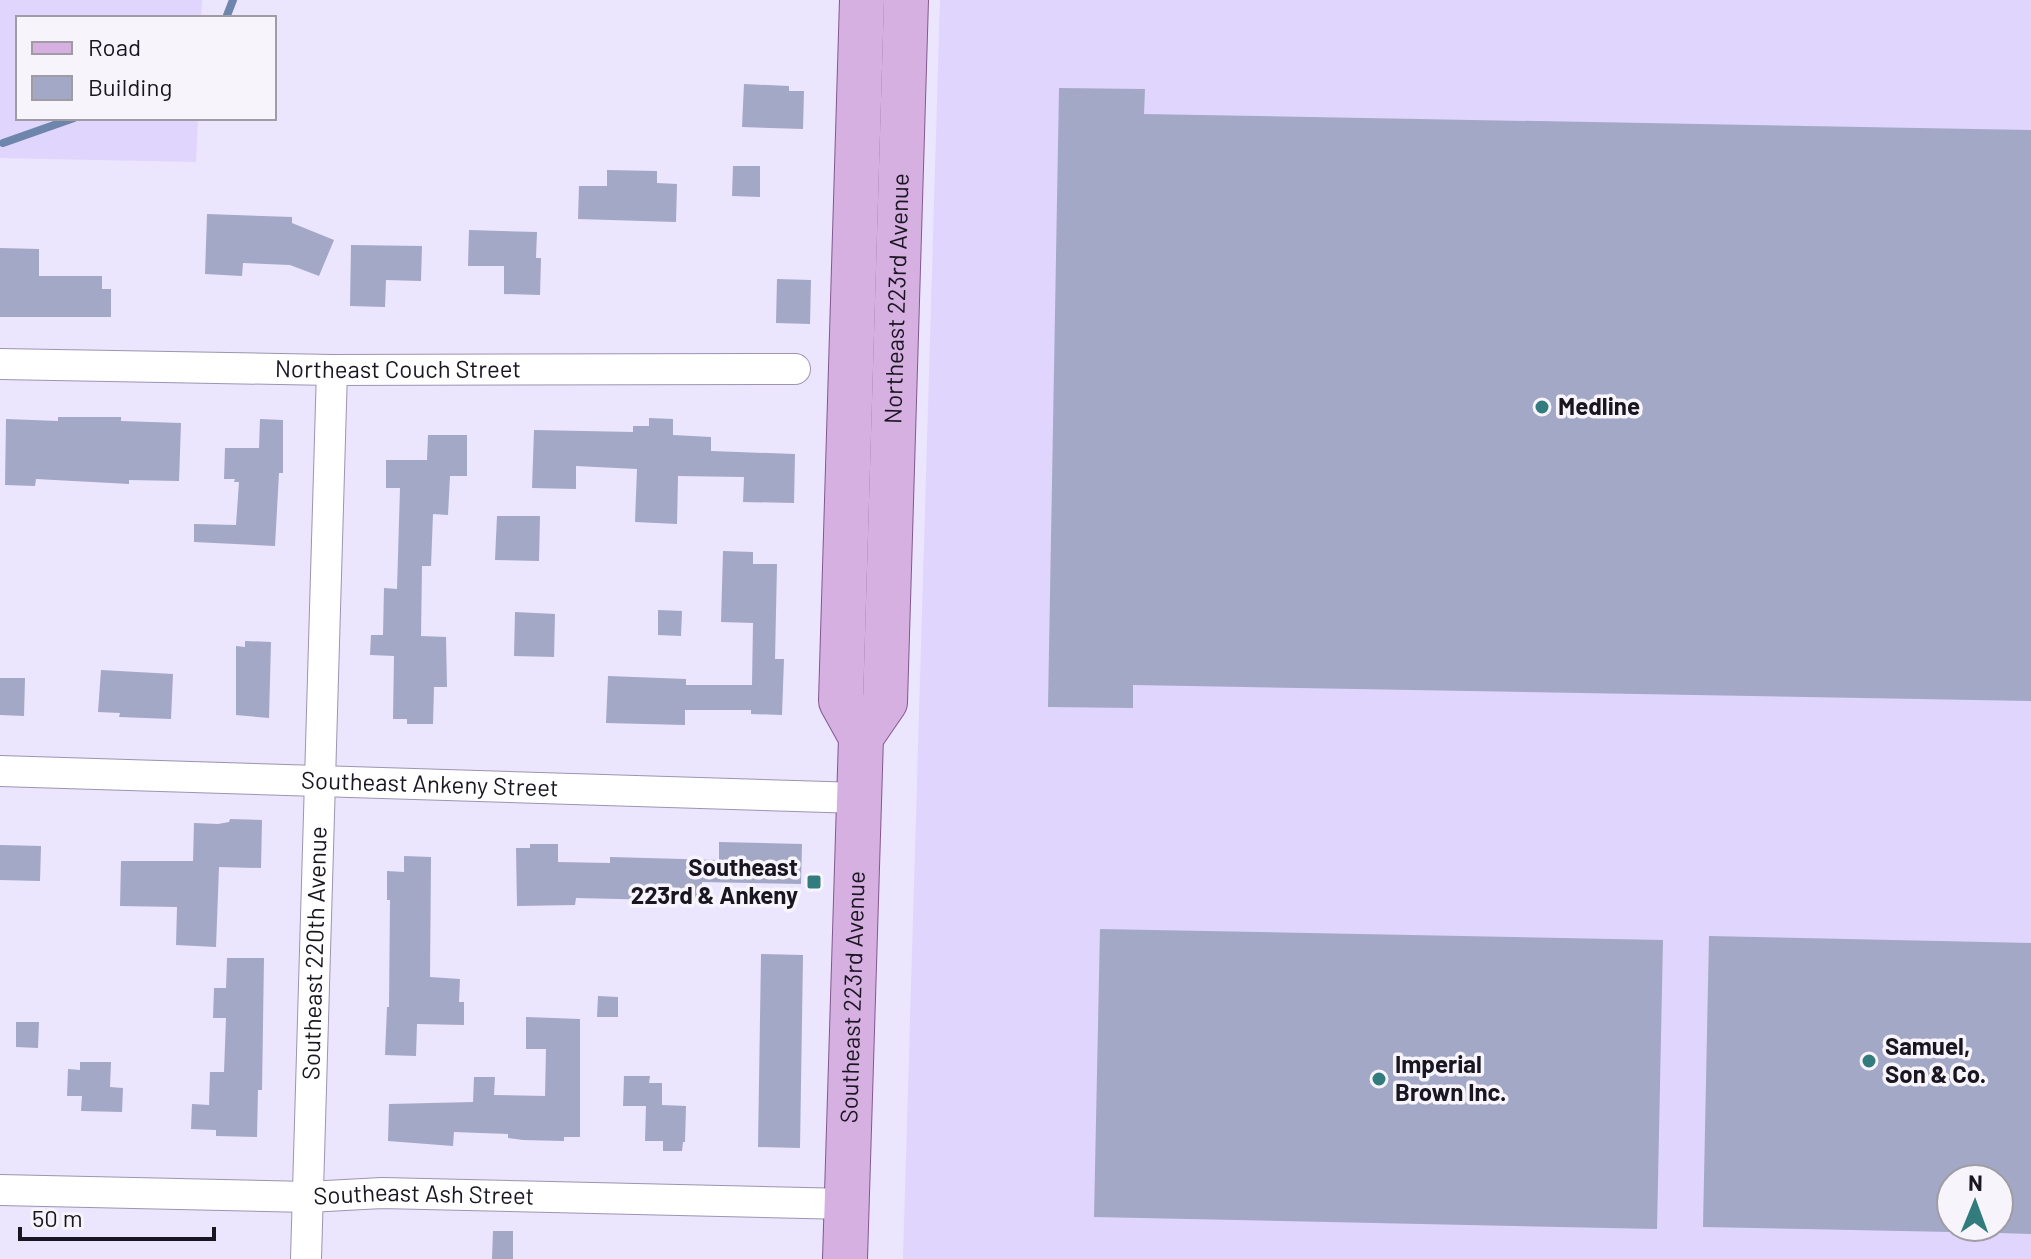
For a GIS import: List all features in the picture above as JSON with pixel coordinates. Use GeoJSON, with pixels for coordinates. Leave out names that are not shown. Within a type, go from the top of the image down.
{"type":"FeatureCollection","features":[{"type":"Feature","properties":{"kind":"main road","name":"Northeast 223rd Avenue"},"geometry":{"type":"LineString","coordinates":[[862,0],[841,701],[861,737],[885,702],[906,0]]}},
{"type":"Feature","properties":{"kind":"main road","name":"Southeast 223rd Avenue"},"geometry":{"type":"LineString","coordinates":[[845,1259],[861,737]]}},
{"type":"Feature","properties":{"kind":"street","name":"Northeast Couch Street"},"geometry":{"type":"LineString","coordinates":[[0,364],[332,370],[795,369]]}},
{"type":"Feature","properties":{"kind":"street","name":"Southeast 220th Avenue"},"geometry":{"type":"LineString","coordinates":[[306,1259],[332,370]]}},
{"type":"Feature","properties":{"kind":"street","name":"Southeast Ankeny Street"},"geometry":{"type":"LineString","coordinates":[[0,771],[859,798]]}},
{"type":"Feature","properties":{"kind":"street","name":"Southeast Ash Street"},"geometry":{"type":"LineString","coordinates":[[0,1190],[308,1197],[382,1193],[847,1204]]}},
{"type":"Feature","properties":{"kind":"shaded area"},"geometry":{"type":"Polygon","coordinates":[[[0,0],[202,0],[201,16],[16,16],[16,120],[198,120],[196,162],[0,158],[0,0]]]}},
{"type":"Feature","properties":{"kind":"shaded area"},"geometry":{"type":"Polygon","coordinates":[[[940,0],[2031,0],[2031,1259],[903,1259],[940,0]]]}},
{"type":"Feature","properties":{"kind":"building"},"geometry":{"type":"Polygon","coordinates":[[[744,84],[789,86],[789,91],[804,91],[803,129],[742,127],[744,84]]]}},
{"type":"Feature","properties":{"kind":"building","name":"Medline"},"geometry":{"type":"Polygon","coordinates":[[[1059,88],[1145,89],[1144,114],[2031,130],[2031,701],[1133,685],[1133,708],[1048,707],[1059,88]]]}},
{"type":"Feature","properties":{"kind":"building"},"geometry":{"type":"Polygon","coordinates":[[[733,166],[760,166],[760,197],[732,196],[733,166]]]}},
{"type":"Feature","properties":{"kind":"building"},"geometry":{"type":"Polygon","coordinates":[[[607,170],[657,171],[657,183],[677,184],[676,222],[578,219],[579,186],[607,186],[607,170]]]}},
{"type":"Feature","properties":{"kind":"building"},"geometry":{"type":"Polygon","coordinates":[[[207,214],[292,217],[292,223],[334,240],[319,276],[290,265],[243,263],[242,276],[205,274],[207,214]]]}},
{"type":"Feature","properties":{"kind":"building"},"geometry":{"type":"Polygon","coordinates":[[[469,230],[537,232],[536,258],[541,258],[540,295],[504,294],[504,266],[468,266],[469,230]]]}},
{"type":"Feature","properties":{"kind":"building"},"geometry":{"type":"Polygon","coordinates":[[[351,245],[422,246],[421,281],[386,280],[385,307],[350,306],[351,245]]]}},
{"type":"Feature","properties":{"kind":"building"},"geometry":{"type":"Polygon","coordinates":[[[0,248],[39,249],[39,276],[102,276],[102,289],[111,289],[111,317],[0,317],[0,248]]]}},
{"type":"Feature","properties":{"kind":"building"},"geometry":{"type":"Polygon","coordinates":[[[777,279],[811,280],[810,324],[776,323],[777,279]]]}},
{"type":"Feature","properties":{"kind":"building"},"geometry":{"type":"Polygon","coordinates":[[[58,417],[121,417],[121,421],[181,423],[179,481],[129,480],[129,484],[36,479],[35,486],[5,485],[6,419],[58,421],[58,417]]]}},
{"type":"Feature","properties":{"kind":"building"},"geometry":{"type":"Polygon","coordinates":[[[649,418],[673,419],[673,435],[711,437],[711,451],[795,454],[794,503],[743,502],[744,477],[678,476],[677,524],[635,522],[637,469],[576,466],[576,489],[532,488],[534,430],[633,432],[633,426],[649,426],[649,418]]]}},
{"type":"Feature","properties":{"kind":"building"},"geometry":{"type":"Polygon","coordinates":[[[260,419],[283,420],[283,473],[279,473],[275,546],[194,542],[194,524],[236,525],[239,482],[224,479],[225,448],[259,448],[260,419]]]}},
{"type":"Feature","properties":{"kind":"building"},"geometry":{"type":"Polygon","coordinates":[[[428,435],[467,435],[467,476],[450,476],[448,515],[433,514],[431,566],[422,566],[421,636],[446,637],[447,687],[434,687],[433,724],[407,724],[407,719],[393,719],[394,656],[370,655],[371,635],[383,635],[384,588],[397,589],[400,488],[386,488],[386,460],[427,460],[428,435]]]}},
{"type":"Feature","properties":{"kind":"building"},"geometry":{"type":"Polygon","coordinates":[[[497,516],[540,516],[539,561],[495,560],[497,516]]]}},
{"type":"Feature","properties":{"kind":"building"},"geometry":{"type":"Polygon","coordinates":[[[723,551],[753,552],[753,564],[777,564],[775,659],[784,659],[782,715],[751,714],[751,710],[685,710],[685,725],[606,723],[608,676],[686,679],[686,685],[752,685],[753,623],[721,622],[723,551]]]}},
{"type":"Feature","properties":{"kind":"building"},"geometry":{"type":"Polygon","coordinates":[[[658,610],[682,611],[681,636],[658,635],[658,610]]]}},
{"type":"Feature","properties":{"kind":"building"},"geometry":{"type":"Polygon","coordinates":[[[515,612],[555,614],[554,657],[514,656],[515,612]]]}},
{"type":"Feature","properties":{"kind":"building"},"geometry":{"type":"Polygon","coordinates":[[[245,641],[271,642],[269,718],[236,715],[236,646],[245,647],[245,641]]]}},
{"type":"Feature","properties":{"kind":"building"},"geometry":{"type":"Polygon","coordinates":[[[101,670],[173,674],[171,719],[119,717],[120,713],[98,712],[101,670]]]}},
{"type":"Feature","properties":{"kind":"building"},"geometry":{"type":"Polygon","coordinates":[[[0,678],[25,678],[24,716],[0,715],[0,678]]]}},
{"type":"Feature","properties":{"kind":"building"},"geometry":{"type":"Polygon","coordinates":[[[230,819],[262,820],[261,868],[219,867],[216,947],[176,945],[177,907],[120,906],[121,861],[193,861],[194,823],[218,824],[230,819]]]}},
{"type":"Feature","properties":{"kind":"building"},"geometry":{"type":"Polygon","coordinates":[[[719,842],[802,844],[801,884],[702,882],[702,901],[576,898],[575,905],[517,906],[516,848],[530,848],[530,844],[558,844],[558,862],[610,863],[610,857],[719,860],[719,842]]]}},
{"type":"Feature","properties":{"kind":"building"},"geometry":{"type":"Polygon","coordinates":[[[0,845],[41,846],[40,881],[0,880],[0,845]]]}},
{"type":"Feature","properties":{"kind":"building"},"geometry":{"type":"Polygon","coordinates":[[[404,856],[431,857],[430,977],[460,979],[459,1002],[464,1002],[464,1025],[417,1024],[416,1056],[385,1055],[389,1007],[390,900],[387,900],[387,871],[404,872],[404,856]]]}},
{"type":"Feature","properties":{"kind":"building","name":"Imperial Brown Inc."},"geometry":{"type":"Polygon","coordinates":[[[1100,929],[1663,940],[1657,1229],[1094,1217],[1100,929]]]}},
{"type":"Feature","properties":{"kind":"building","name":"Samuel, Son & Co."},"geometry":{"type":"Polygon","coordinates":[[[1709,936],[2031,943],[2031,1234],[2015,1234],[2015,1163],[1935,1163],[1935,1232],[1703,1227],[1709,936]]]}},
{"type":"Feature","properties":{"kind":"building"},"geometry":{"type":"Polygon","coordinates":[[[761,954],[803,955],[800,1148],[758,1147],[761,954]]]}},
{"type":"Feature","properties":{"kind":"building"},"geometry":{"type":"Polygon","coordinates":[[[227,958],[264,958],[262,1090],[258,1090],[257,1137],[216,1136],[216,1130],[191,1129],[192,1104],[209,1105],[210,1072],[224,1072],[226,1018],[213,1018],[214,988],[226,988],[227,958]]]}},
{"type":"Feature","properties":{"kind":"building"},"geometry":{"type":"Polygon","coordinates":[[[598,996],[618,997],[618,1017],[597,1017],[598,996]]]}},
{"type":"Feature","properties":{"kind":"building"},"geometry":{"type":"Polygon","coordinates":[[[526,1017],[580,1019],[580,1137],[564,1137],[564,1141],[523,1140],[508,1138],[508,1134],[454,1132],[453,1146],[388,1141],[389,1104],[473,1102],[474,1077],[495,1077],[494,1095],[545,1096],[546,1049],[526,1049],[526,1017]]]}},
{"type":"Feature","properties":{"kind":"building"},"geometry":{"type":"Polygon","coordinates":[[[16,1022],[39,1022],[38,1048],[16,1047],[16,1022]]]}},
{"type":"Feature","properties":{"kind":"building"},"geometry":{"type":"Polygon","coordinates":[[[80,1062],[111,1062],[110,1087],[123,1088],[122,1112],[81,1111],[82,1096],[67,1096],[68,1069],[80,1070],[80,1062]]]}},
{"type":"Feature","properties":{"kind":"building"},"geometry":{"type":"Polygon","coordinates":[[[624,1076],[650,1076],[649,1083],[662,1083],[662,1105],[686,1106],[682,1151],[663,1151],[663,1141],[645,1141],[646,1106],[623,1106],[624,1076]]]}},
{"type":"Feature","properties":{"kind":"building"},"geometry":{"type":"Polygon","coordinates":[[[493,1231],[513,1231],[513,1259],[492,1259],[493,1231]]]}},
{"type":"Feature","properties":{"kind":"waterway"},"geometry":{"type":"LineString","coordinates":[[227,16],[233,0]]}},
{"type":"Feature","properties":{"kind":"waterway"},"geometry":{"type":"LineString","coordinates":[[3,143],[68,120]]}},
{"type":"Feature","properties":{"kind":"place","name":"Medline"},"geometry":{"type":"Point","coordinates":[1542,407]}},
{"type":"Feature","properties":{"kind":"place","name":"Southeast 223rd & Ankeny"},"geometry":{"type":"Point","coordinates":[814,882]}},
{"type":"Feature","properties":{"kind":"place","name":"Samuel, Son & Co."},"geometry":{"type":"Point","coordinates":[1869,1061]}},
{"type":"Feature","properties":{"kind":"place","name":"Imperial Brown Inc."},"geometry":{"type":"Point","coordinates":[1379,1079]}}]}
